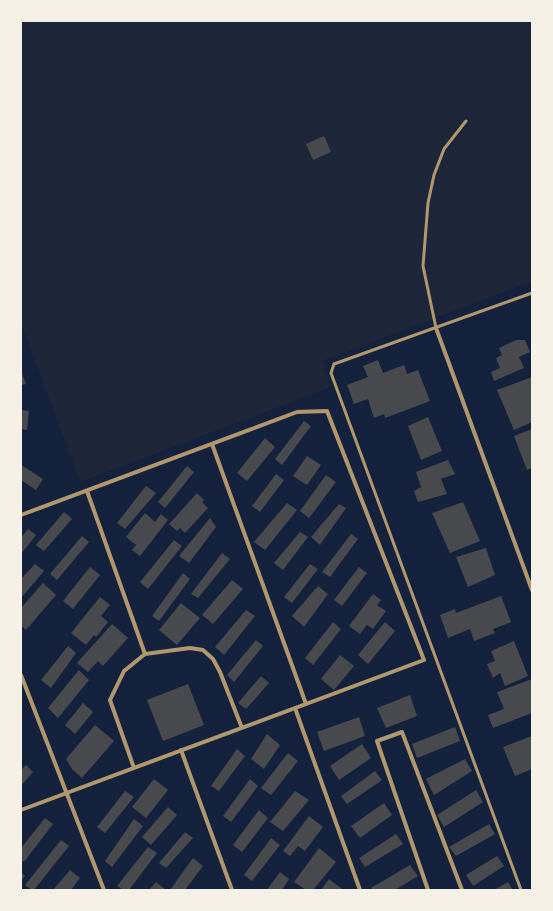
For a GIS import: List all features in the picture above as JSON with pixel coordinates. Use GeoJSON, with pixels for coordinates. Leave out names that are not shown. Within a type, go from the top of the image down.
{"type":"FeatureCollection","features":[{"type":"Feature","properties":{"kind":"street"},"geometry":{"type":"LineString","coordinates":[[436,328],[532,590]]}},
{"type":"Feature","properties":{"kind":"street"},"geometry":{"type":"LineString","coordinates":[[21,515],[297,412],[327,411],[424,660],[21,810]]}},
{"type":"Feature","properties":{"kind":"street"},"geometry":{"type":"LineString","coordinates":[[212,444],[306,704]]}},
{"type":"Feature","properties":{"kind":"street"},"geometry":{"type":"LineString","coordinates":[[87,490],[145,654]]}},
{"type":"Feature","properties":{"kind":"street"},"geometry":{"type":"LineString","coordinates":[[134,768],[110,700],[124,671],[145,654],[190,648],[203,650],[213,659],[220,672],[242,728]]}},
{"type":"Feature","properties":{"kind":"street"},"geometry":{"type":"LineString","coordinates":[[21,675],[104,890]]}},
{"type":"Feature","properties":{"kind":"street"},"geometry":{"type":"LineString","coordinates":[[295,708],[360,890]]}},
{"type":"Feature","properties":{"kind":"street"},"geometry":{"type":"LineString","coordinates":[[428,890],[377,741],[402,732],[462,890]]}},
{"type":"Feature","properties":{"kind":"street"},"geometry":{"type":"LineString","coordinates":[[181,750],[232,890]]}},
{"type":"Feature","properties":{"kind":"lane"},"geometry":{"type":"LineString","coordinates":[[436,328],[423,266],[428,203],[434,175],[444,149],[466,121]]}},
{"type":"Feature","properties":{"kind":"lane"},"geometry":{"type":"LineString","coordinates":[[521,890],[331,373],[334,364],[532,293]]}},
{"type":"Feature","properties":{"kind":"shaded area"},"geometry":{"type":"Polygon","coordinates":[[[21,21],[532,21],[532,281],[322,361],[331,387],[80,482],[21,322],[21,21]]]}},
{"type":"Feature","properties":{"kind":"building"},"geometry":{"type":"Polygon","coordinates":[[[324,136],[331,152],[313,160],[306,144],[324,136]]]}},
{"type":"Feature","properties":{"kind":"building"},"geometry":{"type":"Polygon","coordinates":[[[516,340],[525,340],[530,352],[519,357],[524,368],[494,381],[491,372],[500,368],[496,358],[502,355],[499,348],[516,340]]]}},
{"type":"Feature","properties":{"kind":"building"},"geometry":{"type":"Polygon","coordinates":[[[378,360],[383,373],[404,365],[407,374],[418,370],[430,401],[385,418],[384,414],[374,418],[368,399],[354,404],[347,385],[368,377],[363,366],[378,360]]]}},
{"type":"Feature","properties":{"kind":"building"},"geometry":{"type":"Polygon","coordinates":[[[22,373],[26,384],[21,385],[21,374],[22,373]]]}},
{"type":"Feature","properties":{"kind":"building"},"geometry":{"type":"Polygon","coordinates":[[[532,377],[532,422],[514,430],[497,390],[532,377]]]}},
{"type":"Feature","properties":{"kind":"building"},"geometry":{"type":"Polygon","coordinates":[[[21,410],[29,411],[27,430],[21,429],[21,410]]]}},
{"type":"Feature","properties":{"kind":"building"},"geometry":{"type":"Polygon","coordinates":[[[428,417],[442,451],[421,460],[408,426],[428,417]]]}},
{"type":"Feature","properties":{"kind":"building"},"geometry":{"type":"Polygon","coordinates":[[[304,421],[311,426],[282,465],[275,459],[304,421]]]}},
{"type":"Feature","properties":{"kind":"building"},"geometry":{"type":"Polygon","coordinates":[[[532,429],[532,468],[527,470],[514,436],[532,429]]]}},
{"type":"Feature","properties":{"kind":"building"},"geometry":{"type":"Polygon","coordinates":[[[265,438],[275,447],[247,481],[237,473],[265,438]]]}},
{"type":"Feature","properties":{"kind":"building"},"geometry":{"type":"Polygon","coordinates":[[[307,456],[321,465],[307,485],[293,476],[307,456]]]}},
{"type":"Feature","properties":{"kind":"building"},"geometry":{"type":"Polygon","coordinates":[[[448,460],[455,474],[441,479],[447,494],[418,502],[414,491],[421,487],[416,472],[448,460]]]}},
{"type":"Feature","properties":{"kind":"building"},"geometry":{"type":"Polygon","coordinates":[[[21,465],[43,479],[36,490],[21,480],[21,465]]]}},
{"type":"Feature","properties":{"kind":"building"},"geometry":{"type":"Polygon","coordinates":[[[187,466],[194,472],[165,508],[158,502],[187,466]]]}},
{"type":"Feature","properties":{"kind":"building"},"geometry":{"type":"Polygon","coordinates":[[[276,474],[284,480],[260,512],[252,506],[276,474]]]}},
{"type":"Feature","properties":{"kind":"building"},"geometry":{"type":"Polygon","coordinates":[[[326,475],[336,482],[309,518],[300,511],[326,475]]]}},
{"type":"Feature","properties":{"kind":"building"},"geometry":{"type":"Polygon","coordinates":[[[146,486],[156,493],[125,529],[117,523],[146,486]]]}},
{"type":"Feature","properties":{"kind":"building"},"geometry":{"type":"Polygon","coordinates":[[[197,493],[204,500],[202,502],[208,508],[185,533],[180,528],[177,531],[169,524],[197,493]]]}},
{"type":"Feature","properties":{"kind":"building"},"geometry":{"type":"Polygon","coordinates":[[[463,502],[480,541],[450,553],[432,513],[463,502]]]}},
{"type":"Feature","properties":{"kind":"building"},"geometry":{"type":"Polygon","coordinates":[[[287,503],[297,510],[265,550],[254,542],[287,503]]]}},
{"type":"Feature","properties":{"kind":"building"},"geometry":{"type":"Polygon","coordinates":[[[339,504],[346,508],[320,545],[311,537],[339,504]]]}},
{"type":"Feature","properties":{"kind":"building"},"geometry":{"type":"Polygon","coordinates":[[[64,512],[72,519],[44,551],[36,545],[64,512]]]}},
{"type":"Feature","properties":{"kind":"building"},"geometry":{"type":"Polygon","coordinates":[[[145,513],[155,522],[161,514],[168,520],[140,556],[132,550],[136,545],[126,537],[145,513]]]}},
{"type":"Feature","properties":{"kind":"building"},"geometry":{"type":"Polygon","coordinates":[[[210,518],[216,527],[189,563],[179,556],[210,518]]]}},
{"type":"Feature","properties":{"kind":"building"},"geometry":{"type":"Polygon","coordinates":[[[28,529],[36,535],[21,554],[21,538],[28,529]]]}},
{"type":"Feature","properties":{"kind":"building"},"geometry":{"type":"Polygon","coordinates":[[[300,532],[308,537],[283,570],[274,563],[300,532]]]}},
{"type":"Feature","properties":{"kind":"building"},"geometry":{"type":"Polygon","coordinates":[[[351,534],[358,539],[330,577],[322,572],[351,534]]]}},
{"type":"Feature","properties":{"kind":"building"},"geometry":{"type":"Polygon","coordinates":[[[82,536],[89,542],[57,580],[50,574],[82,536]]]}},
{"type":"Feature","properties":{"kind":"building"},"geometry":{"type":"Polygon","coordinates":[[[174,540],[182,546],[148,589],[140,582],[174,540]]]}},
{"type":"Feature","properties":{"kind":"building"},"geometry":{"type":"Polygon","coordinates":[[[486,548],[495,575],[468,587],[456,557],[486,548]]]}},
{"type":"Feature","properties":{"kind":"building"},"geometry":{"type":"Polygon","coordinates":[[[222,553],[230,559],[198,598],[191,594],[222,553]]]}},
{"type":"Feature","properties":{"kind":"building"},"geometry":{"type":"Polygon","coordinates":[[[35,564],[44,571],[21,598],[21,579],[35,564]]]}},
{"type":"Feature","properties":{"kind":"building"},"geometry":{"type":"Polygon","coordinates":[[[310,564],[318,569],[292,603],[284,597],[310,564]]]}},
{"type":"Feature","properties":{"kind":"building"},"geometry":{"type":"Polygon","coordinates":[[[90,567],[100,575],[73,609],[63,601],[90,567]]]}},
{"type":"Feature","properties":{"kind":"building"},"geometry":{"type":"Polygon","coordinates":[[[359,567],[367,573],[342,606],[334,600],[359,567]]]}},
{"type":"Feature","properties":{"kind":"building"},"geometry":{"type":"Polygon","coordinates":[[[183,573],[190,579],[159,621],[152,616],[183,573]]]}},
{"type":"Feature","properties":{"kind":"building"},"geometry":{"type":"Polygon","coordinates":[[[232,580],[243,589],[213,624],[202,615],[232,580]]]}},
{"type":"Feature","properties":{"kind":"building"},"geometry":{"type":"Polygon","coordinates":[[[43,583],[56,595],[26,630],[21,625],[21,608],[43,583]]]}},
{"type":"Feature","properties":{"kind":"building"},"geometry":{"type":"Polygon","coordinates":[[[318,586],[328,594],[304,627],[292,616],[318,586]]]}},
{"type":"Feature","properties":{"kind":"building"},"geometry":{"type":"Polygon","coordinates":[[[373,594],[381,600],[377,605],[386,611],[373,629],[367,625],[360,634],[349,626],[373,594]]]}},
{"type":"Feature","properties":{"kind":"building"},"geometry":{"type":"Polygon","coordinates":[[[501,596],[511,622],[493,629],[495,633],[474,641],[470,629],[448,638],[440,615],[455,609],[456,613],[501,596]]]}},
{"type":"Feature","properties":{"kind":"building"},"geometry":{"type":"Polygon","coordinates":[[[100,597],[110,605],[101,616],[108,622],[96,637],[94,635],[86,645],[71,633],[100,597]]]}},
{"type":"Feature","properties":{"kind":"building"},"geometry":{"type":"Polygon","coordinates":[[[181,603],[200,618],[177,645],[159,630],[181,603]]]}},
{"type":"Feature","properties":{"kind":"building"},"geometry":{"type":"Polygon","coordinates":[[[246,610],[255,616],[224,655],[215,647],[246,610]]]}},
{"type":"Feature","properties":{"kind":"building"},"geometry":{"type":"Polygon","coordinates":[[[333,622],[341,629],[313,665],[305,658],[333,622]]]}},
{"type":"Feature","properties":{"kind":"building"},"geometry":{"type":"Polygon","coordinates":[[[385,622],[395,631],[368,664],[358,655],[385,622]]]}},
{"type":"Feature","properties":{"kind":"building"},"geometry":{"type":"Polygon","coordinates":[[[112,624],[128,638],[103,666],[98,661],[88,672],[77,663],[112,624]]]}},
{"type":"Feature","properties":{"kind":"building"},"geometry":{"type":"Polygon","coordinates":[[[256,640],[263,646],[234,682],[227,675],[256,640]]]}},
{"type":"Feature","properties":{"kind":"building"},"geometry":{"type":"Polygon","coordinates":[[[514,641],[528,676],[505,686],[500,673],[493,678],[487,664],[495,661],[491,651],[514,641]]]}},
{"type":"Feature","properties":{"kind":"building"},"geometry":{"type":"Polygon","coordinates":[[[68,646],[76,653],[51,688],[41,680],[68,646]]]}},
{"type":"Feature","properties":{"kind":"building"},"geometry":{"type":"Polygon","coordinates":[[[340,655],[354,666],[334,690],[321,679],[340,655]]]}},
{"type":"Feature","properties":{"kind":"building"},"geometry":{"type":"Polygon","coordinates":[[[79,670],[89,680],[58,718],[48,708],[79,670]]]}},
{"type":"Feature","properties":{"kind":"building"},"geometry":{"type":"Polygon","coordinates":[[[261,676],[269,683],[246,709],[238,703],[261,676]]]}},
{"type":"Feature","properties":{"kind":"building"},"geometry":{"type":"Polygon","coordinates":[[[532,679],[532,713],[493,728],[488,715],[504,709],[497,692],[532,679]]]}},
{"type":"Feature","properties":{"kind":"building"},"geometry":{"type":"Polygon","coordinates":[[[188,684],[204,725],[163,741],[147,700],[188,684]]]}},
{"type":"Feature","properties":{"kind":"building"},"geometry":{"type":"Polygon","coordinates":[[[410,695],[417,716],[386,728],[377,708],[410,695]]]}},
{"type":"Feature","properties":{"kind":"building"},"geometry":{"type":"Polygon","coordinates":[[[83,703],[93,712],[75,734],[65,725],[83,703]]]}},
{"type":"Feature","properties":{"kind":"building"},"geometry":{"type":"Polygon","coordinates":[[[359,717],[365,736],[324,751],[317,732],[359,717]]]}},
{"type":"Feature","properties":{"kind":"building"},"geometry":{"type":"Polygon","coordinates":[[[95,725],[114,741],[82,778],[72,769],[66,759],[95,725]]]}},
{"type":"Feature","properties":{"kind":"building"},"geometry":{"type":"Polygon","coordinates":[[[455,727],[460,741],[417,758],[412,744],[455,727]]]}},
{"type":"Feature","properties":{"kind":"building"},"geometry":{"type":"Polygon","coordinates":[[[267,734],[280,745],[264,769],[251,759],[267,734]]]}},
{"type":"Feature","properties":{"kind":"building"},"geometry":{"type":"Polygon","coordinates":[[[532,736],[532,769],[515,776],[503,747],[532,736]]]}},
{"type":"Feature","properties":{"kind":"building"},"geometry":{"type":"Polygon","coordinates":[[[362,744],[371,758],[339,780],[330,766],[362,744]]]}},
{"type":"Feature","properties":{"kind":"building"},"geometry":{"type":"Polygon","coordinates":[[[237,749],[245,756],[219,791],[211,786],[237,749]]]}},
{"type":"Feature","properties":{"kind":"building"},"geometry":{"type":"Polygon","coordinates":[[[288,753],[298,761],[271,795],[261,788],[288,753]]]}},
{"type":"Feature","properties":{"kind":"building"},"geometry":{"type":"Polygon","coordinates":[[[465,759],[472,771],[434,795],[426,779],[465,759]]]}},
{"type":"Feature","properties":{"kind":"building"},"geometry":{"type":"Polygon","coordinates":[[[26,765],[33,772],[21,786],[21,770],[26,765]]]}},
{"type":"Feature","properties":{"kind":"building"},"geometry":{"type":"Polygon","coordinates":[[[375,771],[382,780],[347,804],[341,796],[375,771]]]}},
{"type":"Feature","properties":{"kind":"building"},"geometry":{"type":"Polygon","coordinates":[[[154,779],[168,790],[146,818],[132,807],[154,779]]]}},
{"type":"Feature","properties":{"kind":"building"},"geometry":{"type":"Polygon","coordinates":[[[250,779],[258,786],[231,822],[223,816],[250,779]]]}},
{"type":"Feature","properties":{"kind":"building"},"geometry":{"type":"Polygon","coordinates":[[[476,790],[483,802],[444,827],[437,815],[476,790]]]}},
{"type":"Feature","properties":{"kind":"building"},"geometry":{"type":"Polygon","coordinates":[[[125,791],[134,797],[105,833],[97,827],[125,791]]]}},
{"type":"Feature","properties":{"kind":"building"},"geometry":{"type":"Polygon","coordinates":[[[295,791],[309,800],[283,831],[270,822],[295,791]]]}},
{"type":"Feature","properties":{"kind":"building"},"geometry":{"type":"Polygon","coordinates":[[[384,803],[392,815],[360,838],[351,826],[384,803]]]}},
{"type":"Feature","properties":{"kind":"building"},"geometry":{"type":"Polygon","coordinates":[[[168,807],[177,815],[151,845],[142,837],[168,807]]]}},
{"type":"Feature","properties":{"kind":"building"},"geometry":{"type":"Polygon","coordinates":[[[259,810],[268,818],[242,852],[233,845],[259,810]]]}},
{"type":"Feature","properties":{"kind":"building"},"geometry":{"type":"Polygon","coordinates":[[[309,816],[323,827],[305,851],[298,846],[290,856],[283,851],[309,816]]]}},
{"type":"Feature","properties":{"kind":"building"},"geometry":{"type":"Polygon","coordinates":[[[45,818],[53,824],[24,862],[21,860],[21,848],[45,818]]]}},
{"type":"Feature","properties":{"kind":"building"},"geometry":{"type":"Polygon","coordinates":[[[134,819],[143,826],[112,867],[105,861],[134,819]]]}},
{"type":"Feature","properties":{"kind":"building"},"geometry":{"type":"Polygon","coordinates":[[[489,824],[495,834],[456,856],[449,847],[489,824]]]}},
{"type":"Feature","properties":{"kind":"building"},"geometry":{"type":"Polygon","coordinates":[[[185,832],[193,838],[166,868],[159,863],[185,832]]]}},
{"type":"Feature","properties":{"kind":"building"},"geometry":{"type":"Polygon","coordinates":[[[396,834],[403,844],[365,867],[359,858],[396,834]]]}},
{"type":"Feature","properties":{"kind":"building"},"geometry":{"type":"Polygon","coordinates":[[[271,838],[280,845],[252,881],[244,875],[271,838]]]}},
{"type":"Feature","properties":{"kind":"building"},"geometry":{"type":"Polygon","coordinates":[[[61,840],[69,846],[34,890],[32,890],[25,885],[61,840]]]}},
{"type":"Feature","properties":{"kind":"building"},"geometry":{"type":"Polygon","coordinates":[[[148,847],[157,853],[129,890],[123,890],[117,886],[148,847]]]}},
{"type":"Feature","properties":{"kind":"building"},"geometry":{"type":"Polygon","coordinates":[[[319,848],[336,862],[313,890],[306,890],[294,882],[319,848]]]}},
{"type":"Feature","properties":{"kind":"building"},"geometry":{"type":"Polygon","coordinates":[[[497,856],[504,866],[473,886],[466,875],[497,856]]]}},
{"type":"Feature","properties":{"kind":"building"},"geometry":{"type":"Polygon","coordinates":[[[193,858],[203,866],[185,890],[170,890],[193,858]]]}},
{"type":"Feature","properties":{"kind":"building"},"geometry":{"type":"Polygon","coordinates":[[[410,865],[418,876],[395,890],[373,890],[371,888],[410,865]]]}},
{"type":"Feature","properties":{"kind":"building"},"geometry":{"type":"Polygon","coordinates":[[[70,870],[80,878],[71,890],[53,890],[70,870]]]}},
{"type":"Feature","properties":{"kind":"building"},"geometry":{"type":"Polygon","coordinates":[[[21,872],[25,876],[21,881],[21,872]]]}},
{"type":"Feature","properties":{"kind":"building"},"geometry":{"type":"Polygon","coordinates":[[[280,872],[289,879],[282,890],[267,890],[280,872]]]}},
{"type":"Feature","properties":{"kind":"building"},"geometry":{"type":"Polygon","coordinates":[[[329,879],[342,889],[321,890],[329,879]]]}},
{"type":"Feature","properties":{"kind":"building"},"geometry":{"type":"Polygon","coordinates":[[[156,882],[166,890],[149,890],[156,882]]]}},
{"type":"Feature","properties":{"kind":"building"},"geometry":{"type":"Polygon","coordinates":[[[508,882],[513,890],[494,890],[508,882]]]}}]}
